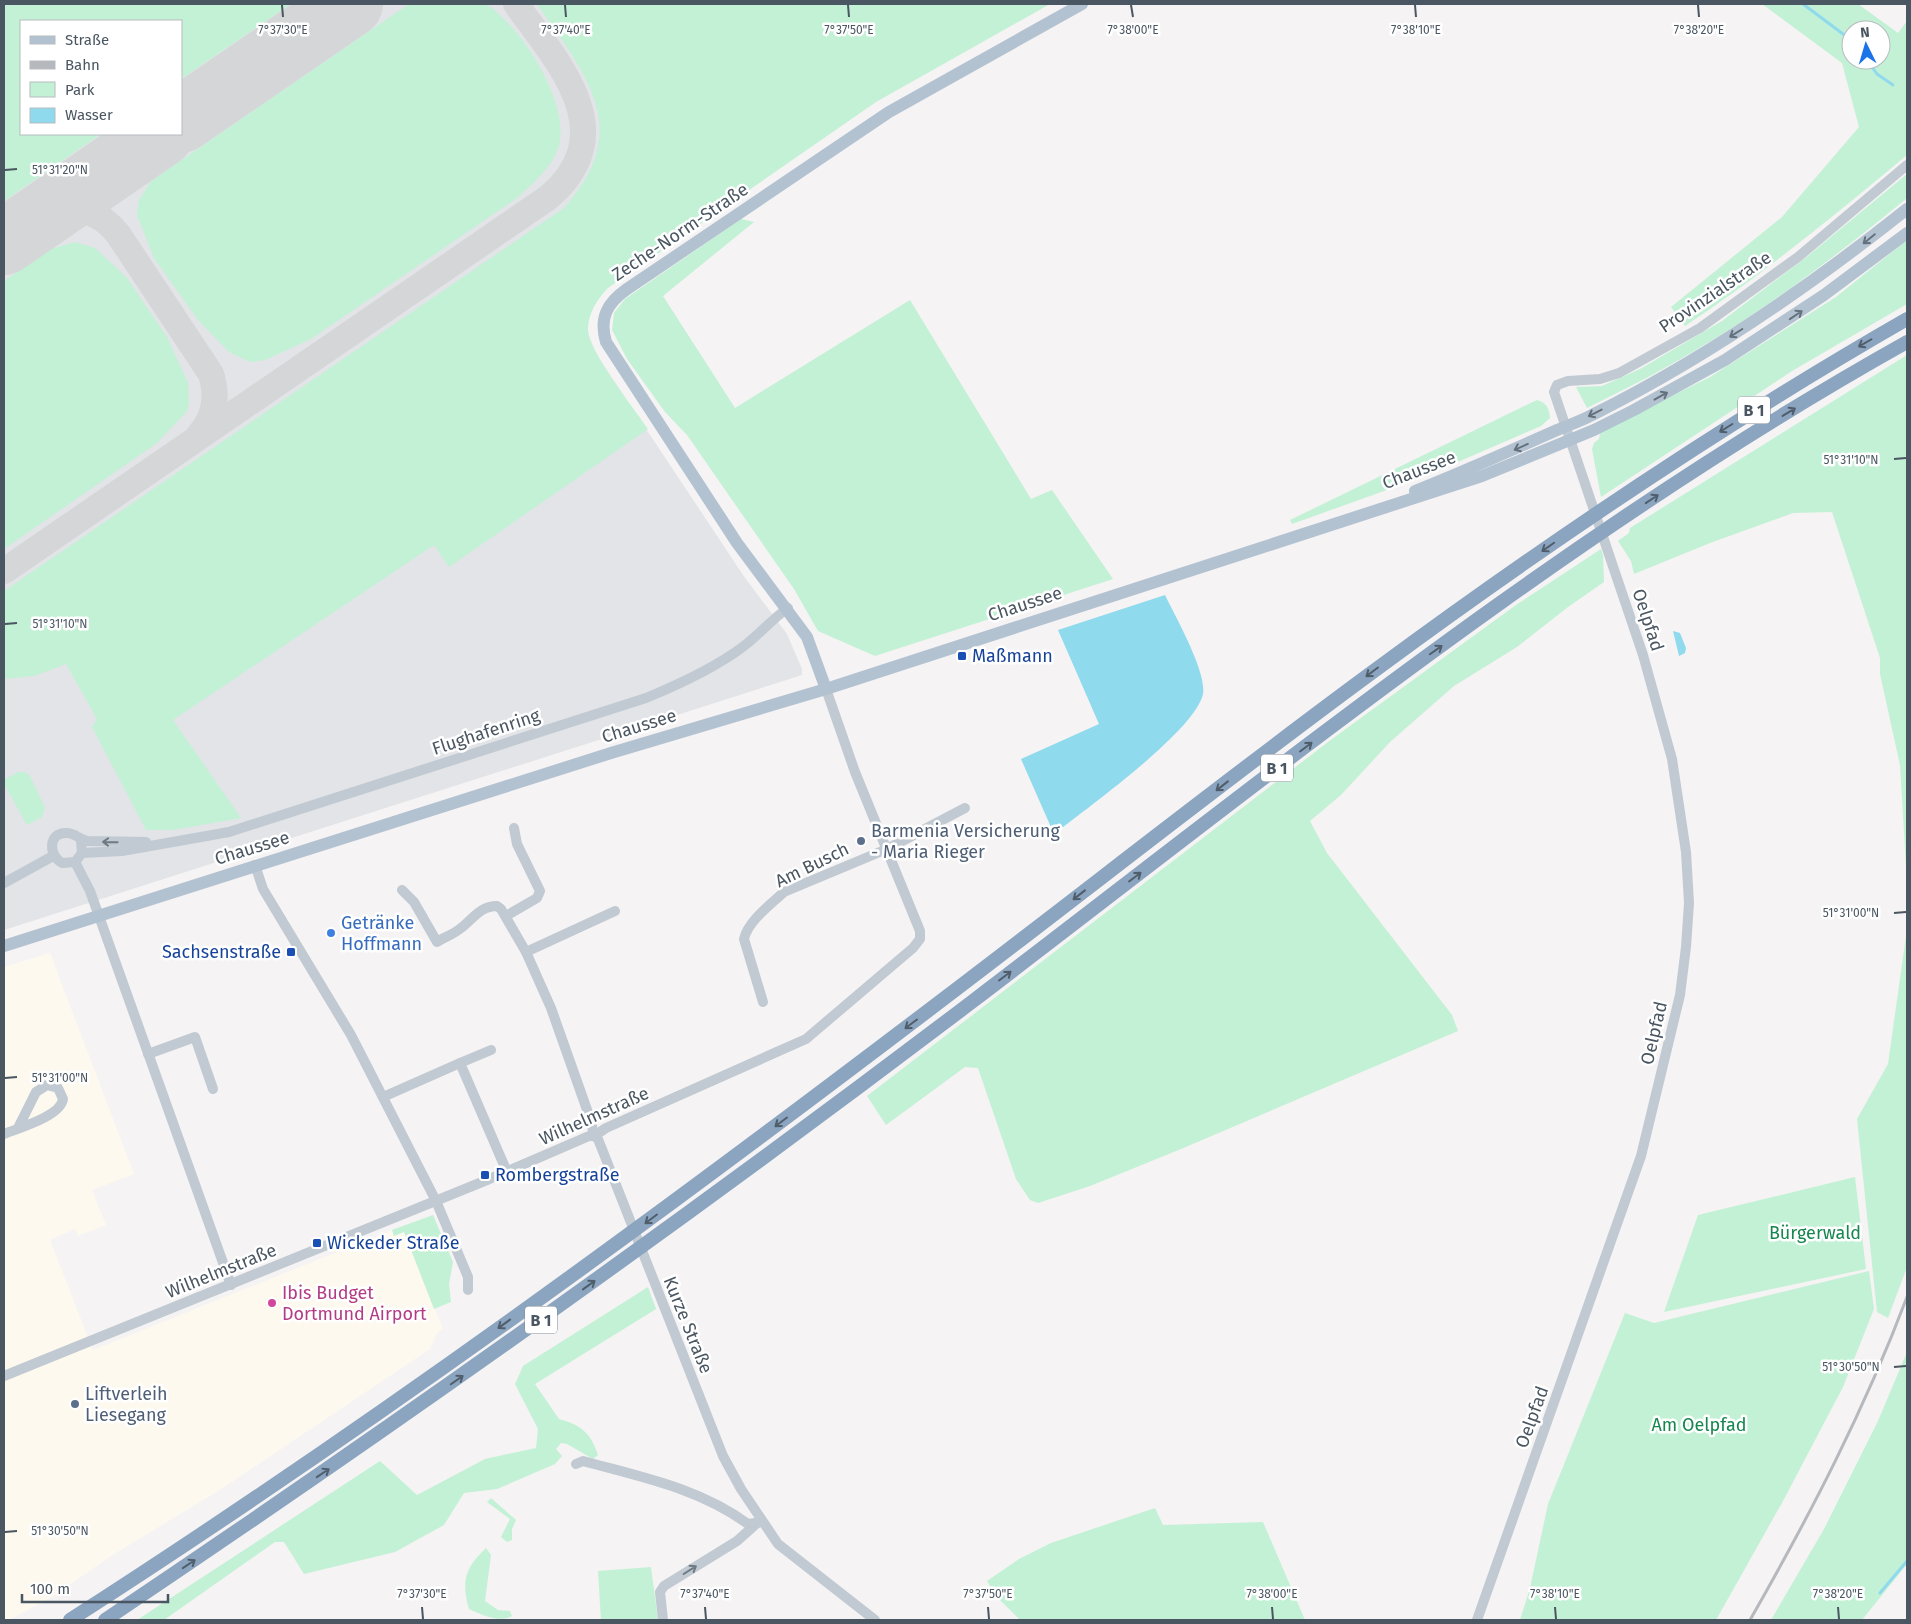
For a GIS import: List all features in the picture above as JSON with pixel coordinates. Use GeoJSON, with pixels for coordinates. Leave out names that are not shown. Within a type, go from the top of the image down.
{"type":"FeatureCollection","features":[{"type":"Feature","properties":{"kind":"highway","name":"B 1"},"geometry":{"type":"LineString","coordinates":[[70,1620],[172,1555],[642,1225],[927,1012],[1378,668],[1605,508],[1765,404],[1907,319]]}},
{"type":"Feature","properties":{"kind":"highway","name":"B 1"},"geometry":{"type":"LineString","coordinates":[[105,1620],[376,1437],[613,1268],[967,1005],[1389,684],[1594,538],[1772,422],[1907,342]]}},
{"type":"Feature","properties":{"kind":"main road","name":"Zeche-Norm-Straße"},"geometry":{"type":"LineString","coordinates":[[826,689],[807,637],[788,608],[738,542],[624,372],[605,337],[602,322],[606,310],[611,302],[627,288],[882,117],[1082,4]]}},
{"type":"Feature","properties":{"kind":"main road"},"geometry":{"type":"LineString","coordinates":[[1565,426],[1630,396],[1754,322],[1851,254],[1907,209]]}},
{"type":"Feature","properties":{"kind":"main road"},"geometry":{"type":"LineString","coordinates":[[1570,441],[1634,410],[1726,360],[1824,295],[1907,233]]}},
{"type":"Feature","properties":{"kind":"main road","name":"Chaussee"},"geometry":{"type":"LineString","coordinates":[[1284,539],[1480,465],[1565,426]]}},
{"type":"Feature","properties":{"kind":"main road","name":"Chaussee"},"geometry":{"type":"LineString","coordinates":[[4,946],[98,914],[611,753],[826,689],[1284,539],[1394,506],[1473,479],[1570,441]]}},
{"type":"Feature","properties":{"kind":"street","name":"Provinzialstraße"},"geometry":{"type":"LineString","coordinates":[[1570,441],[1555,398],[1554,392],[1558,385],[1568,381],[1600,379],[1618,373],[1700,328],[1798,257],[1907,165]]}},
{"type":"Feature","properties":{"kind":"street","name":"Oelpfad"},"geometry":{"type":"LineString","coordinates":[[1477,1620],[1641,1156],[1680,995],[1686,947],[1689,903],[1686,852],[1672,759],[1643,655],[1570,441]]}},
{"type":"Feature","properties":{"kind":"street","name":"Flughafenring"},"geometry":{"type":"LineString","coordinates":[[82,853],[122,851],[205,838],[244,828],[646,698],[703,671],[745,646],[770,620],[788,608]]}},
{"type":"Feature","properties":{"kind":"street","name":"Wilhelmstraße"},"geometry":{"type":"LineString","coordinates":[[4,1376],[507,1172],[589,1136],[594,1136],[606,1128],[806,1039],[913,948],[920,939],[920,931],[855,772],[826,689]]}},
{"type":"Feature","properties":{"kind":"street","name":"Am Busch"},"geometry":{"type":"LineString","coordinates":[[763,1002],[744,938],[749,928],[784,892],[887,849],[965,808]]}},
{"type":"Feature","properties":{"kind":"street"},"geometry":{"type":"LineString","coordinates":[[506,916],[537,898],[540,891],[517,844],[514,828]]}},
{"type":"Feature","properties":{"kind":"street","name":"Flughafenring"},"geometry":{"type":"LineString","coordinates":[[53,856],[51,846],[54,839],[62,833],[69,832],[81,840],[174,842]]}},
{"type":"Feature","properties":{"kind":"street"},"geometry":{"type":"LineString","coordinates":[[4,883],[53,856],[62,863],[75,862],[82,853],[81,840]]}},
{"type":"Feature","properties":{"kind":"street"},"geometry":{"type":"LineString","coordinates":[[75,862],[90,890],[231,1285]]}},
{"type":"Feature","properties":{"kind":"street"},"geometry":{"type":"LineString","coordinates":[[255,865],[263,889],[330,998],[436,1201],[468,1277],[468,1290]]}},
{"type":"Feature","properties":{"kind":"street"},"geometry":{"type":"LineString","coordinates":[[402,890],[414,902],[437,942],[461,928],[473,916],[487,907],[499,907],[526,952],[551,1008],[591,1121],[594,1136]]}},
{"type":"Feature","properties":{"kind":"street"},"geometry":{"type":"LineString","coordinates":[[526,952],[615,912]]}},
{"type":"Feature","properties":{"kind":"street"},"geometry":{"type":"LineString","coordinates":[[148,1054],[195,1037],[213,1089]]}},
{"type":"Feature","properties":{"kind":"street"},"geometry":{"type":"LineString","coordinates":[[383,1097],[491,1050]]}},
{"type":"Feature","properties":{"kind":"street"},"geometry":{"type":"LineString","coordinates":[[460,1063],[507,1172]]}},
{"type":"Feature","properties":{"kind":"street"},"geometry":{"type":"LineString","coordinates":[[4,1134],[18,1128],[59,1109],[63,1099],[58,1088],[47,1085],[36,1092],[18,1128]]}},
{"type":"Feature","properties":{"kind":"street","name":"Kurze Straße"},"geometry":{"type":"LineString","coordinates":[[594,1136],[598,1139],[723,1456],[762,1522],[785,1552],[875,1620]]}},
{"type":"Feature","properties":{"kind":"street"},"geometry":{"type":"LineString","coordinates":[[576,1464],[583,1461],[674,1486],[720,1505],[748,1524],[762,1522]]}},
{"type":"Feature","properties":{"kind":"street"},"geometry":{"type":"LineString","coordinates":[[663,1620],[660,1592],[664,1586],[737,1541],[747,1530],[762,1522]]}},
{"type":"Feature","properties":{"kind":"shaded area"},"geometry":{"type":"Polygon","coordinates":[[[4,4],[1046,4],[867,102],[684,226],[589,302],[587,340],[743,575],[787,634],[802,669],[802,675],[4,930],[4,4]]]}},
{"type":"Feature","properties":{"kind":"shaded area"},"geometry":{"type":"Polygon","coordinates":[[[50,953],[134,1174],[92,1190],[106,1225],[78,1236],[75,1229],[50,1240],[93,1350],[392,1230],[394,1236],[404,1232],[443,1329],[437,1333],[430,1349],[223,1488],[111,1556],[52,1597],[9,1620],[4,1620],[4,967],[50,953]]]}},
{"type":"Feature","properties":{"kind":"green space"},"geometry":{"type":"Polygon","coordinates":[[[4,4],[291,4],[182,78],[182,20],[20,20],[20,135],[100,135],[4,201],[4,4]]]}},
{"type":"Feature","properties":{"kind":"green space"},"geometry":{"type":"Polygon","coordinates":[[[409,4],[486,4],[514,29],[540,67],[550,87],[557,108],[560,127],[559,145],[556,153],[542,174],[517,198],[311,339],[265,360],[250,362],[229,352],[198,320],[154,258],[137,215],[139,200],[151,181],[409,4]]]}},
{"type":"Feature","properties":{"kind":"green space"},"geometry":{"type":"Polygon","coordinates":[[[537,4],[1050,4],[876,102],[608,288],[597,301],[588,323],[590,339],[603,365],[648,429],[449,567],[434,545],[173,720],[241,818],[173,830],[146,830],[92,727],[97,719],[66,664],[34,676],[4,679],[4,591],[564,208],[585,179],[597,152],[600,127],[596,103],[586,79],[537,4]]]}},
{"type":"Feature","properties":{"kind":"green space"},"geometry":{"type":"Polygon","coordinates":[[[1762,4],[1858,4],[1880,20],[1841,20],[1841,62],[1762,4]]]}},
{"type":"Feature","properties":{"kind":"green space"},"geometry":{"type":"Polygon","coordinates":[[[1907,21],[1907,155],[1771,265],[1685,326],[1671,307],[1782,217],[1859,127],[1844,70],[1891,70],[1891,28],[1898,33],[1907,21]]]}},
{"type":"Feature","properties":{"kind":"green space"},"geometry":{"type":"Polygon","coordinates":[[[1907,174],[1907,198],[1792,287],[1700,348],[1587,408],[1576,387],[1602,386],[1640,369],[1722,321],[1809,255],[1907,174]]]}},
{"type":"Feature","properties":{"kind":"green space"},"geometry":{"type":"Polygon","coordinates":[[[741,219],[754,222],[663,296],[735,408],[910,300],[1031,499],[1052,490],[1113,579],[875,656],[818,631],[794,589],[687,435],[665,412],[627,359],[612,330],[614,313],[625,299],[741,219]]]}},
{"type":"Feature","properties":{"kind":"green space"},"geometry":{"type":"Polygon","coordinates":[[[1907,240],[1907,304],[1792,371],[1601,497],[1592,449],[1594,443],[1599,439],[1600,431],[1710,377],[1836,297],[1907,240]]]}},
{"type":"Feature","properties":{"kind":"green space"},"geometry":{"type":"Polygon","coordinates":[[[75,242],[95,248],[127,278],[167,337],[188,383],[189,403],[187,411],[157,443],[4,549],[4,281],[51,249],[75,242]]]}},
{"type":"Feature","properties":{"kind":"green space"},"geometry":{"type":"Polygon","coordinates":[[[1907,355],[1907,884],[1900,765],[1880,674],[1880,658],[1832,512],[1793,513],[1710,543],[1634,574],[1631,561],[1618,541],[1629,533],[1630,528],[1907,355]]]}},
{"type":"Feature","properties":{"kind":"green space"},"geometry":{"type":"Polygon","coordinates":[[[1537,400],[1545,404],[1550,414],[1550,418],[1541,426],[1423,477],[1292,524],[1290,520],[1537,400]]]}},
{"type":"Feature","properties":{"kind":"green space"},"geometry":{"type":"Polygon","coordinates":[[[1601,549],[1604,582],[1568,607],[1517,647],[1454,686],[1390,742],[1341,795],[1310,821],[1327,853],[1452,1015],[1458,1031],[1181,1149],[1090,1186],[1038,1203],[1030,1200],[1016,1179],[978,1068],[965,1067],[886,1125],[867,1096],[1332,739],[1516,605],[1601,549]]]}},
{"type":"Feature","properties":{"kind":"green space"},"geometry":{"type":"Polygon","coordinates":[[[18,772],[25,772],[30,776],[45,808],[42,817],[27,825],[4,784],[4,780],[18,772]]]}},
{"type":"Feature","properties":{"kind":"green space"},"geometry":{"type":"Polygon","coordinates":[[[1907,929],[1907,1267],[1888,1318],[1877,1312],[1857,1119],[1888,1064],[1907,929]]]}},
{"type":"Feature","properties":{"kind":"green space","name":"Bürgerwald"},"geometry":{"type":"Polygon","coordinates":[[[1855,1177],[1866,1269],[1664,1312],[1698,1215],[1855,1177]]]}},
{"type":"Feature","properties":{"kind":"green space"},"geometry":{"type":"Polygon","coordinates":[[[433,1215],[453,1262],[449,1284],[451,1302],[434,1309],[404,1232],[394,1236],[392,1230],[433,1215]]]}},
{"type":"Feature","properties":{"kind":"green space","name":"Am Oelpfad"},"geometry":{"type":"Polygon","coordinates":[[[1869,1271],[1874,1309],[1843,1387],[1783,1501],[1716,1620],[1520,1620],[1530,1588],[1548,1504],[1625,1313],[1654,1323],[1869,1271]]]}},
{"type":"Feature","properties":{"kind":"green space"},"geometry":{"type":"Polygon","coordinates":[[[648,1287],[656,1309],[535,1384],[559,1419],[579,1427],[592,1441],[598,1455],[593,1459],[567,1444],[561,1443],[556,1449],[562,1456],[555,1464],[497,1489],[464,1493],[444,1525],[395,1552],[304,1574],[284,1542],[275,1542],[164,1620],[137,1620],[380,1461],[417,1495],[485,1459],[536,1448],[538,1429],[515,1384],[523,1366],[648,1287]]]}},
{"type":"Feature","properties":{"kind":"green space"},"geometry":{"type":"Polygon","coordinates":[[[1907,1352],[1907,1564],[1862,1620],[1771,1620],[1824,1529],[1878,1421],[1907,1352]]]}},
{"type":"Feature","properties":{"kind":"green space"},"geometry":{"type":"Polygon","coordinates":[[[491,1498],[516,1520],[512,1529],[512,1540],[507,1542],[501,1537],[510,1519],[487,1502],[491,1498]]]}},
{"type":"Feature","properties":{"kind":"green space"},"geometry":{"type":"Polygon","coordinates":[[[1155,1508],[1163,1525],[1263,1522],[1305,1620],[1020,1620],[996,1596],[987,1581],[1019,1559],[1051,1543],[1155,1508]]]}},
{"type":"Feature","properties":{"kind":"green space"},"geometry":{"type":"Polygon","coordinates":[[[486,1548],[491,1555],[485,1601],[498,1610],[510,1611],[512,1616],[507,1618],[490,1617],[469,1609],[465,1590],[467,1575],[473,1562],[486,1548]]]}},
{"type":"Feature","properties":{"kind":"green space"},"geometry":{"type":"Polygon","coordinates":[[[651,1567],[658,1620],[601,1620],[598,1571],[651,1567]]]}},
{"type":"Feature","properties":{"kind":"water"},"geometry":{"type":"Polygon","coordinates":[[[1165,595],[1200,672],[1203,694],[1196,710],[1161,748],[1114,788],[1054,834],[1021,759],[1099,724],[1058,630],[1165,595]]]}},
{"type":"Feature","properties":{"kind":"water"},"geometry":{"type":"Polygon","coordinates":[[[1673,631],[1680,633],[1686,648],[1685,653],[1679,656],[1673,631]]]}},
{"type":"Feature","properties":{"kind":"waterway"},"geometry":{"type":"LineString","coordinates":[[1803,4],[1841,32]]}},
{"type":"Feature","properties":{"kind":"waterway"},"geometry":{"type":"LineString","coordinates":[[1874,70],[1893,85]]}},
{"type":"Feature","properties":{"kind":"waterway"},"geometry":{"type":"LineString","coordinates":[[1880,1593],[1907,1561]]}},
{"type":"Feature","properties":{"kind":"taxiway"},"geometry":{"type":"LineString","coordinates":[[4,571],[549,197],[571,172],[581,148],[583,123],[576,98],[565,74],[516,4]]}},
{"type":"Feature","properties":{"kind":"taxiway"},"geometry":{"type":"LineString","coordinates":[[28,225],[52,214],[75,210],[97,216],[108,223],[118,234],[211,374],[214,406],[209,421],[199,435]]}},
{"type":"Feature","properties":{"kind":"runway"},"geometry":{"type":"LineString","coordinates":[[182,119],[350,4]]}},
{"type":"Feature","properties":{"kind":"runway"},"geometry":{"type":"LineString","coordinates":[[4,242],[160,135]]}},
{"type":"Feature","properties":{"kind":"railway"},"geometry":{"type":"LineString","coordinates":[[1750,1620],[1835,1462],[1873,1381],[1907,1297]]}},
{"type":"Feature","properties":{"kind":"place","name":"Maßmann"},"geometry":{"type":"Point","coordinates":[962,656]}},
{"type":"Feature","properties":{"kind":"place","name":"Barmenia Versicherung - Maria Rieger"},"geometry":{"type":"Point","coordinates":[861,841]}},
{"type":"Feature","properties":{"kind":"place","name":"Getränke Hoffmann"},"geometry":{"type":"Point","coordinates":[331,933]}},
{"type":"Feature","properties":{"kind":"place","name":"Sachsenstraße"},"geometry":{"type":"Point","coordinates":[291,952]}},
{"type":"Feature","properties":{"kind":"place","name":"Rombergstraße"},"geometry":{"type":"Point","coordinates":[485,1175]}},
{"type":"Feature","properties":{"kind":"place","name":"Wickeder Straße"},"geometry":{"type":"Point","coordinates":[317,1243]}},
{"type":"Feature","properties":{"kind":"place","name":"Ibis Budget Dortmund Airport"},"geometry":{"type":"Point","coordinates":[272,1303]}},
{"type":"Feature","properties":{"kind":"place","name":"Liftverleih Liesegang"},"geometry":{"type":"Point","coordinates":[75,1404]}}]}
